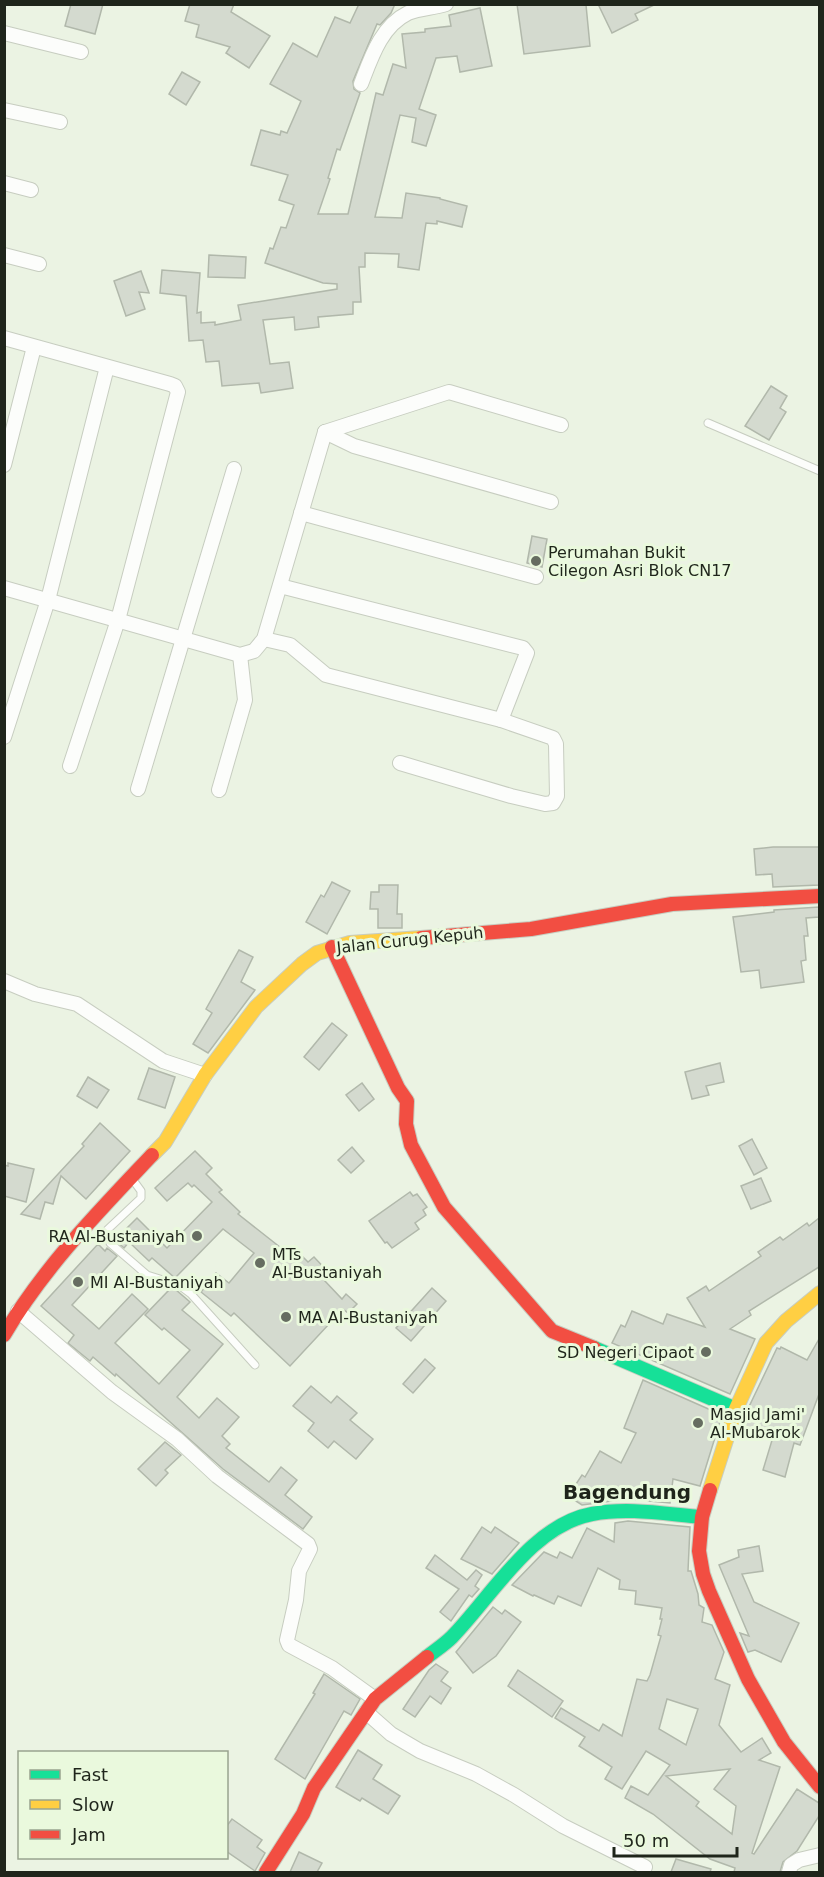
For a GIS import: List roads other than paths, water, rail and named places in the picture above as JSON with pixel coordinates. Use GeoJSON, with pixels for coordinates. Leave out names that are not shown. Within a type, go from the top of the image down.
{"type":"FeatureCollection","features":[{"type":"Feature","properties":{"kind":"street"},"geometry":{"type":"LineString","coordinates":[[361,84],[378,45],[394,23],[409,12],[446,4]]}},
{"type":"Feature","properties":{"kind":"street"},"geometry":{"type":"LineString","coordinates":[[4,33],[81,52]]}},
{"type":"Feature","properties":{"kind":"street"},"geometry":{"type":"LineString","coordinates":[[4,110],[60,122]]}},
{"type":"Feature","properties":{"kind":"street"},"geometry":{"type":"LineString","coordinates":[[4,183],[31,190]]}},
{"type":"Feature","properties":{"kind":"street"},"geometry":{"type":"LineString","coordinates":[[4,255],[39,264]]}},
{"type":"Feature","properties":{"kind":"street"},"geometry":{"type":"LineString","coordinates":[[4,338],[170,384],[178,392],[118,620],[70,766]]}},
{"type":"Feature","properties":{"kind":"street"},"geometry":{"type":"LineString","coordinates":[[4,465],[34,347]]}},
{"type":"Feature","properties":{"kind":"street"},"geometry":{"type":"LineString","coordinates":[[4,737],[48,600],[107,367]]}},
{"type":"Feature","properties":{"kind":"street"},"geometry":{"type":"LineString","coordinates":[[325,432],[449,392],[561,425]]}},
{"type":"Feature","properties":{"kind":"street"},"geometry":{"type":"LineString","coordinates":[[4,588],[240,655],[254,651],[264,639],[325,432]]}},
{"type":"Feature","properties":{"kind":"street"},"geometry":{"type":"LineString","coordinates":[[325,432],[354,446],[551,502]]}},
{"type":"Feature","properties":{"kind":"street"},"geometry":{"type":"LineString","coordinates":[[138,789],[234,469]]}},
{"type":"Feature","properties":{"kind":"street"},"geometry":{"type":"LineString","coordinates":[[301,513],[536,577]]}},
{"type":"Feature","properties":{"kind":"street"},"geometry":{"type":"LineString","coordinates":[[280,586],[523,648],[527,653],[501,720]]}},
{"type":"Feature","properties":{"kind":"street"},"geometry":{"type":"LineString","coordinates":[[264,639],[290,645],[326,675],[501,720],[554,738],[557,796],[553,803],[545,804],[400,763]]}},
{"type":"Feature","properties":{"kind":"street"},"geometry":{"type":"LineString","coordinates":[[219,790],[245,700],[240,655]]}},
{"type":"Feature","properties":{"kind":"street","name":"Jalan Curug Kepuh"},"geometry":{"type":"LineString","coordinates":[[4,1335],[18,1311],[90,1221],[165,1142],[205,1076],[256,1007],[317,953],[350,943],[531,929],[672,904],[819,896]]}},
{"type":"Feature","properties":{"kind":"street"},"geometry":{"type":"LineString","coordinates":[[332,947],[398,1088],[407,1101],[406,1124],[411,1145],[444,1207],[485,1256],[552,1331],[736,1409]]}},
{"type":"Feature","properties":{"kind":"street"},"geometry":{"type":"LineString","coordinates":[[4,981],[35,994],[77,1004],[163,1061],[205,1076]]}},
{"type":"Feature","properties":{"kind":"street"},"geometry":{"type":"LineString","coordinates":[[819,1293],[786,1321],[766,1342],[736,1409],[702,1517],[699,1551],[709,1591],[753,1688],[784,1742],[819,1787]]}},
{"type":"Feature","properties":{"kind":"street"},"geometry":{"type":"LineString","coordinates":[[18,1311],[112,1392],[177,1439],[217,1476],[308,1544],[310,1550],[299,1571],[296,1600],[287,1640],[289,1645],[332,1668],[375,1699]]}},
{"type":"Feature","properties":{"kind":"street"},"geometry":{"type":"LineString","coordinates":[[266,1872],[303,1814],[314,1788],[375,1699],[451,1638],[529,1549],[560,1525],[606,1511],[628,1510],[702,1517]]}},
{"type":"Feature","properties":{"kind":"street"},"geometry":{"type":"LineString","coordinates":[[366,1712],[391,1734],[420,1751],[476,1774],[563,1826],[645,1867]]}},
{"type":"Feature","properties":{"kind":"street"},"geometry":{"type":"LineString","coordinates":[[789,1872],[791,1865],[799,1860],[819,1855]]}},
{"type":"Feature","properties":{"kind":"lane"},"geometry":{"type":"LineString","coordinates":[[708,423],[819,471]]}},
{"type":"Feature","properties":{"kind":"lane"},"geometry":{"type":"LineString","coordinates":[[132,1178],[141,1191],[141,1198],[106,1231],[110,1243],[147,1275],[179,1285],[191,1294],[255,1365]]}},
{"type":"Feature","properties":{"kind":"place","name":"Perumahan Bukit Cilegon Asri Blok CN17"},"geometry":{"type":"Point","coordinates":[536,561]}},
{"type":"Feature","properties":{"kind":"place","name":"RA Al-Bustaniyah"},"geometry":{"type":"Point","coordinates":[197,1236]}},
{"type":"Feature","properties":{"kind":"place","name":"MTs Al-Bustaniyah"},"geometry":{"type":"Point","coordinates":[260,1263]}},
{"type":"Feature","properties":{"kind":"place","name":"MI Al-Bustaniyah"},"geometry":{"type":"Point","coordinates":[78,1282]}},
{"type":"Feature","properties":{"kind":"place","name":"MA Al-Bustaniyah"},"geometry":{"type":"Point","coordinates":[286,1317]}},
{"type":"Feature","properties":{"kind":"place","name":"SD Negeri Cipaot"},"geometry":{"type":"Point","coordinates":[706,1352]}},
{"type":"Feature","properties":{"kind":"place","name":"Masjid Jami' Al-Mubarok"},"geometry":{"type":"Point","coordinates":[698,1423]}},
{"type":"Feature","properties":{"kind":"district","name":"Bagendung"},"geometry":{"type":"Point","coordinates":[627,1492]}}]}
